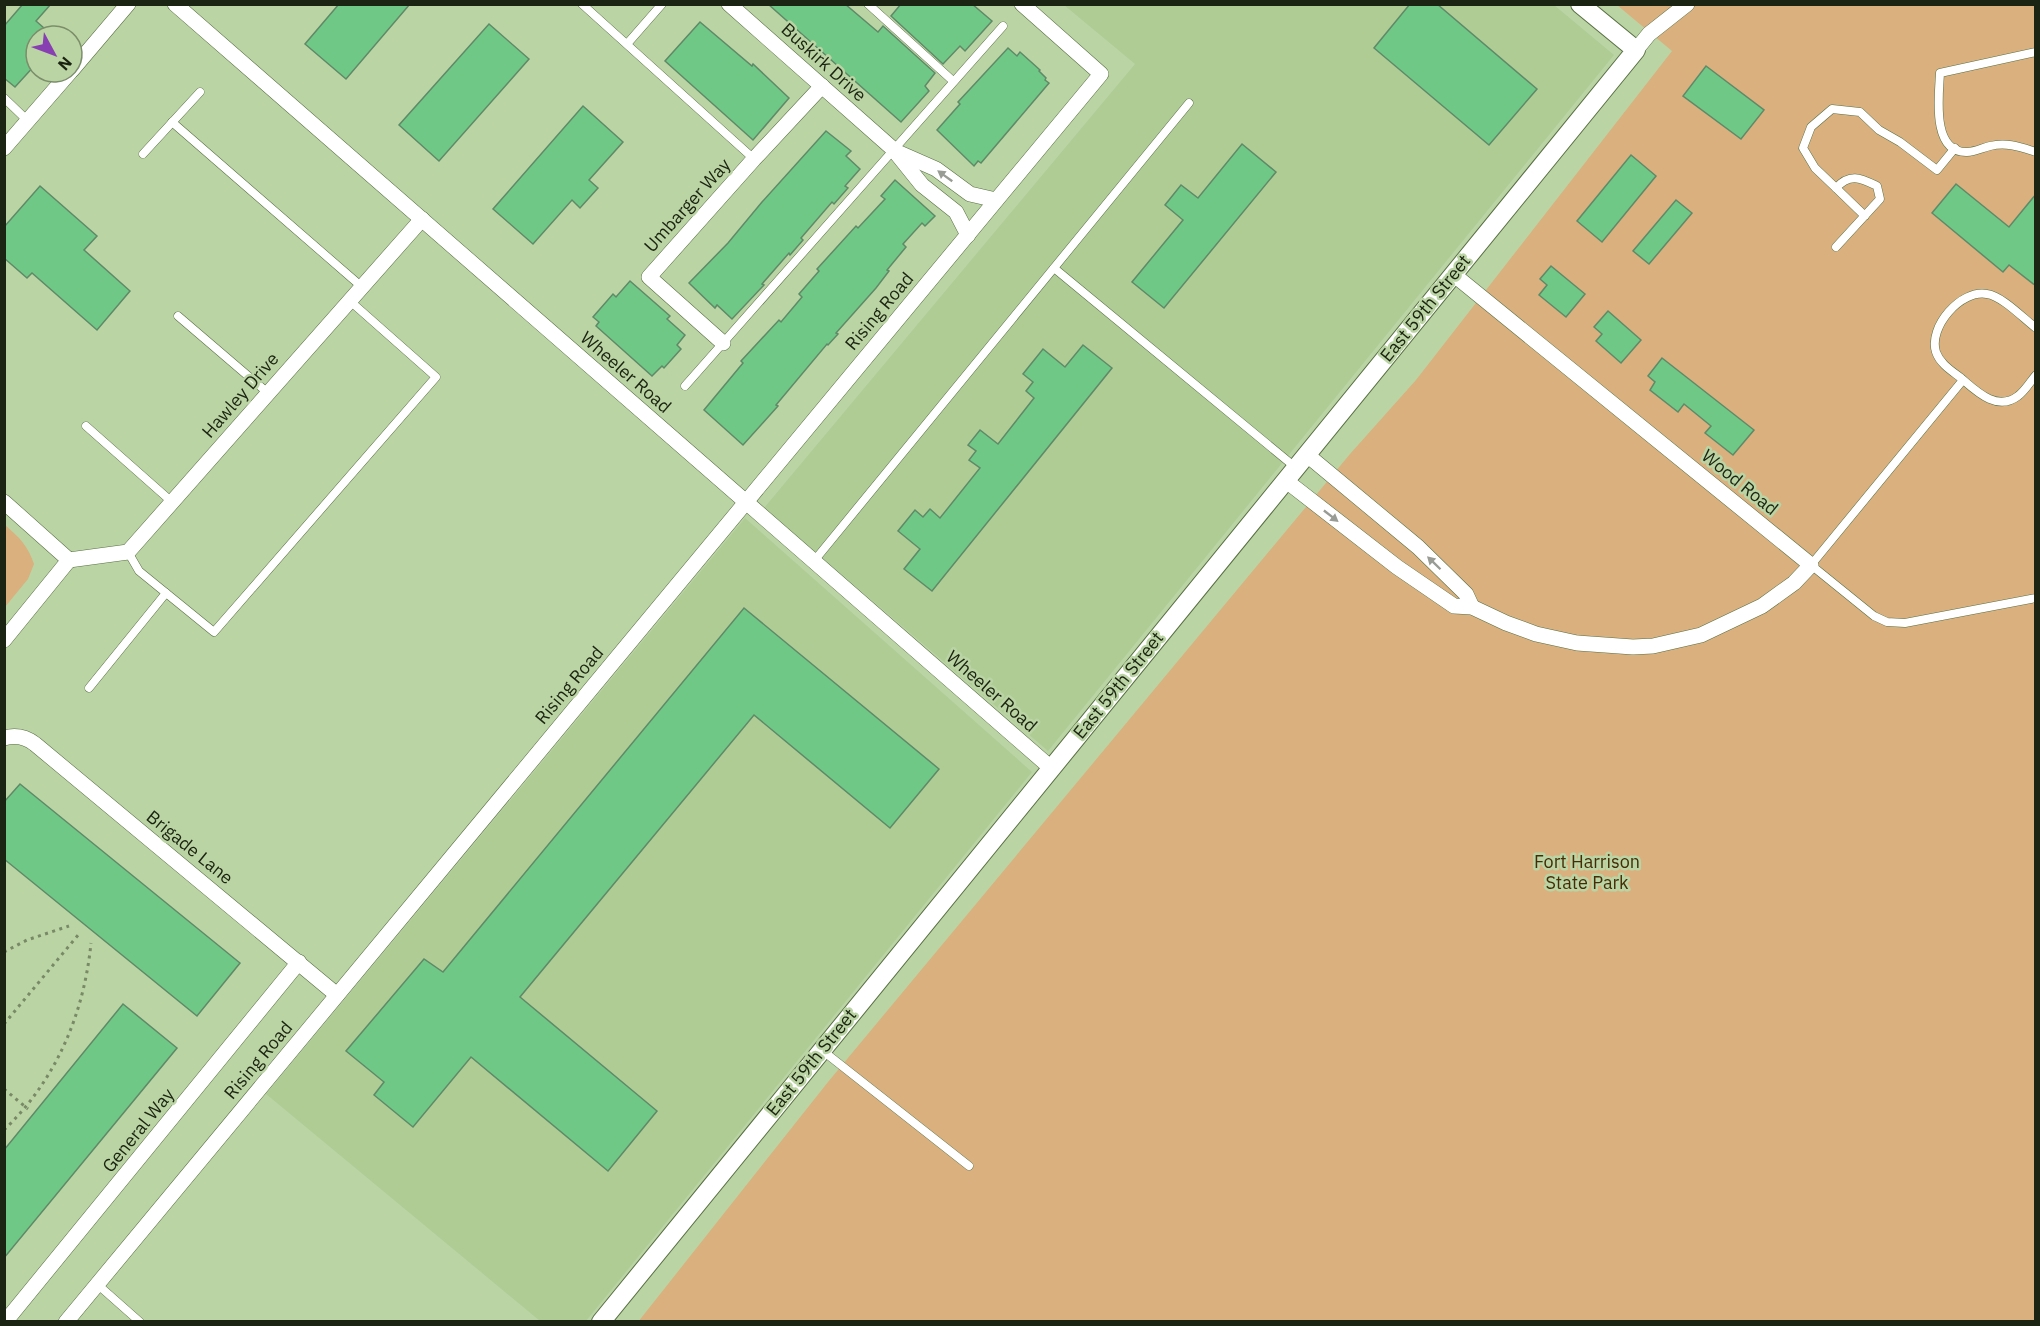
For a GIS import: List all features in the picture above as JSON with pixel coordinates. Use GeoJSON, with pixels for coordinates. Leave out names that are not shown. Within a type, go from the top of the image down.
{"type":"FeatureCollection","features":[{"type":"Feature","properties":{"kind":"street"},"geometry":{"type":"LineString","coordinates":[[84,56],[128,4]]}},
{"type":"Feature","properties":{"kind":"street","name":"Wheeler Road"},"geometry":{"type":"LineString","coordinates":[[175,4],[1051,768]]}},
{"type":"Feature","properties":{"kind":"street","name":"Buskirk Drive"},"geometry":{"type":"LineString","coordinates":[[729,4],[893,149],[922,185],[956,212],[968,235]]}},
{"type":"Feature","properties":{"kind":"street","name":"Rising Road"},"geometry":{"type":"LineString","coordinates":[[66,1322],[1101,74],[1022,4]]}},
{"type":"Feature","properties":{"kind":"street"},"geometry":{"type":"LineString","coordinates":[[1580,4],[1635,50],[1649,34],[1687,4]]}},
{"type":"Feature","properties":{"kind":"street","name":"East 59th Street"},"geometry":{"type":"LineString","coordinates":[[601,1322],[1635,50]]}},
{"type":"Feature","properties":{"kind":"street"},"geometry":{"type":"LineString","coordinates":[[4,148],[60,84]]}},
{"type":"Feature","properties":{"kind":"street","name":"Umbarger Way"},"geometry":{"type":"LineString","coordinates":[[723,343],[649,277],[822,86]]}},
{"type":"Feature","properties":{"kind":"street","name":"Buskirk Drive"},"geometry":{"type":"LineString","coordinates":[[893,149],[936,169],[970,194],[996,200]]}},
{"type":"Feature","properties":{"kind":"street","name":"Hawley Drive"},"geometry":{"type":"LineString","coordinates":[[128,552],[422,219]]}},
{"type":"Feature","properties":{"kind":"street","name":"Wood Road"},"geometry":{"type":"LineString","coordinates":[[1453,274],[1811,565]]}},
{"type":"Feature","properties":{"kind":"street"},"geometry":{"type":"LineString","coordinates":[[1296,467],[1418,547],[1466,594],[1472,607]]}},
{"type":"Feature","properties":{"kind":"street"},"geometry":{"type":"LineString","coordinates":[[1296,467],[1397,567],[1454,606],[1472,607],[1506,623],[1555,639],[1613,647],[1653,646],[1701,635],[1729,624],[1778,595],[1811,565]]}},
{"type":"Feature","properties":{"kind":"street"},"geometry":{"type":"LineString","coordinates":[[4,502],[69,560]]}},
{"type":"Feature","properties":{"kind":"street"},"geometry":{"type":"LineString","coordinates":[[4,640],[69,560],[128,552]]}},
{"type":"Feature","properties":{"kind":"street","name":"Brigade Lane"},"geometry":{"type":"LineString","coordinates":[[9,737],[27,739],[35,744],[337,995]]}},
{"type":"Feature","properties":{"kind":"street","name":"General Way"},"geometry":{"type":"LineString","coordinates":[[6,1322],[299,962]]}},
{"type":"Feature","properties":{"kind":"lane"},"geometry":{"type":"LineString","coordinates":[[582,4],[754,159]]}},
{"type":"Feature","properties":{"kind":"lane"},"geometry":{"type":"LineString","coordinates":[[627,44],[662,4]]}},
{"type":"Feature","properties":{"kind":"lane"},"geometry":{"type":"LineString","coordinates":[[868,4],[953,81]]}},
{"type":"Feature","properties":{"kind":"lane"},"geometry":{"type":"LineString","coordinates":[[685,386],[1003,26]]}},
{"type":"Feature","properties":{"kind":"lane"},"geometry":{"type":"LineString","coordinates":[[2036,52],[1940,73],[1938,112],[1946,140],[1955,148],[1965,152],[2003,144],[2036,152]]}},
{"type":"Feature","properties":{"kind":"lane"},"geometry":{"type":"LineString","coordinates":[[143,154],[200,92]]}},
{"type":"Feature","properties":{"kind":"lane"},"geometry":{"type":"LineString","coordinates":[[4,99],[28,121]]}},
{"type":"Feature","properties":{"kind":"lane"},"geometry":{"type":"LineString","coordinates":[[814,562],[1189,103]]}},
{"type":"Feature","properties":{"kind":"lane"},"geometry":{"type":"LineString","coordinates":[[1865,216],[1815,168],[1803,148],[1811,127],[1832,108],[1860,112],[1879,130],[1900,142],[1937,170],[1955,148]]}},
{"type":"Feature","properties":{"kind":"lane"},"geometry":{"type":"LineString","coordinates":[[172,122],[362,287]]}},
{"type":"Feature","properties":{"kind":"lane"},"geometry":{"type":"LineString","coordinates":[[1836,188],[1843,181],[1859,178],[1876,186],[1880,199],[1836,247]]}},
{"type":"Feature","properties":{"kind":"lane"},"geometry":{"type":"LineString","coordinates":[[1054,268],[1296,467]]}},
{"type":"Feature","properties":{"kind":"lane"},"geometry":{"type":"LineString","coordinates":[[2036,328],[1989,294],[1970,295],[1959,301],[1941,324],[1935,336],[1936,353],[1942,363],[1986,398],[1998,401],[2018,396],[2036,375]]}},
{"type":"Feature","properties":{"kind":"lane"},"geometry":{"type":"LineString","coordinates":[[128,552],[139,571],[214,632],[436,377],[350,301]]}},
{"type":"Feature","properties":{"kind":"lane"},"geometry":{"type":"LineString","coordinates":[[178,316],[268,393]]}},
{"type":"Feature","properties":{"kind":"lane"},"geometry":{"type":"LineString","coordinates":[[1811,565],[1963,380]]}},
{"type":"Feature","properties":{"kind":"lane"},"geometry":{"type":"LineString","coordinates":[[86,426],[172,502]]}},
{"type":"Feature","properties":{"kind":"lane","name":"Wood Road"},"geometry":{"type":"LineString","coordinates":[[1811,565],[1874,616],[1887,622],[1905,623],[2036,598]]}},
{"type":"Feature","properties":{"kind":"lane"},"geometry":{"type":"LineString","coordinates":[[88,688],[166,593]]}},
{"type":"Feature","properties":{"kind":"lane"},"geometry":{"type":"LineString","coordinates":[[822,1050],[969,1166]]}},
{"type":"Feature","properties":{"kind":"lane"},"geometry":{"type":"LineString","coordinates":[[97,1284],[140,1322]]}},
{"type":"Feature","properties":{"kind":"path"},"geometry":{"type":"LineString","coordinates":[[4,952],[27,940],[69,926]]}},
{"type":"Feature","properties":{"kind":"path"},"geometry":{"type":"LineString","coordinates":[[4,1024],[79,934]]}},
{"type":"Feature","properties":{"kind":"path"},"geometry":{"type":"LineString","coordinates":[[4,1130],[27,1107],[71,1030],[84,991],[91,943]]}},
{"type":"Feature","properties":{"kind":"path"},"geometry":{"type":"LineString","coordinates":[[4,1089],[27,1107]]}},
{"type":"Feature","properties":{"kind":"shaded area"},"geometry":{"type":"Polygon","coordinates":[[[1064,5],[1554,5],[1614,55],[1048,751],[764,508],[1135,64],[1064,5]]]}},
{"type":"Feature","properties":{"kind":"shaded area"},"geometry":{"type":"Polygon","coordinates":[[[745,518],[1032,772],[586,1321],[540,1321],[266,1094],[745,518]]]}},
{"type":"Feature","properties":{"kind":"green space","name":"Fort Harrison State Park"},"geometry":{"type":"Polygon","coordinates":[[[1617,5],[2035,5],[2035,1321],[638,1322],[828,1082],[1350,454],[1416,380],[1672,51],[1617,5]]]}},
{"type":"Feature","properties":{"kind":"green space"},"geometry":{"type":"Polygon","coordinates":[[[5,525],[23,542],[34,564],[28,579],[5,607],[5,525]]]}},
{"type":"Feature","properties":{"kind":"building"},"geometry":{"type":"Polygon","coordinates":[[[23,4],[51,4],[36,21],[39,24],[24,24],[24,77],[15,87],[4,78],[4,26],[23,4]]]}},
{"type":"Feature","properties":{"kind":"building"},"geometry":{"type":"Polygon","coordinates":[[[339,4],[410,4],[346,79],[305,44],[339,4]]]}},
{"type":"Feature","properties":{"kind":"building"},"geometry":{"type":"Polygon","coordinates":[[[768,4],[845,4],[878,32],[883,26],[935,73],[925,86],[929,91],[901,122],[768,4]]]}},
{"type":"Feature","properties":{"kind":"building"},"geometry":{"type":"Polygon","coordinates":[[[901,4],[972,4],[992,21],[965,51],[960,46],[943,64],[891,16],[901,4]]]}},
{"type":"Feature","properties":{"kind":"building"},"geometry":{"type":"Polygon","coordinates":[[[1410,4],[1437,4],[1537,89],[1489,145],[1374,48],[1410,4]]]}},
{"type":"Feature","properties":{"kind":"building"},"geometry":{"type":"Polygon","coordinates":[[[700,22],[752,66],[753,64],[789,98],[753,140],[665,61],[700,22]]]}},
{"type":"Feature","properties":{"kind":"building"},"geometry":{"type":"Polygon","coordinates":[[[489,24],[529,59],[439,161],[399,125],[489,24]]]}},
{"type":"Feature","properties":{"kind":"building"},"geometry":{"type":"Polygon","coordinates":[[[1008,48],[1017,56],[1020,52],[1040,70],[1049,83],[981,163],[978,161],[974,166],[937,130],[960,104],[958,102],[1008,48]]]}},
{"type":"Feature","properties":{"kind":"building"},"geometry":{"type":"Polygon","coordinates":[[[1706,66],[1764,110],[1741,139],[1683,96],[1706,66]]]}},
{"type":"Feature","properties":{"kind":"building"},"geometry":{"type":"Polygon","coordinates":[[[583,106],[623,142],[589,180],[598,188],[580,208],[572,200],[533,244],[493,209],[583,106]]]}},
{"type":"Feature","properties":{"kind":"building"},"geometry":{"type":"Polygon","coordinates":[[[826,131],[851,151],[846,156],[860,169],[845,186],[848,188],[834,204],[832,202],[801,238],[803,240],[732,319],[717,305],[715,308],[689,283],[728,243],[826,131]]]}},
{"type":"Feature","properties":{"kind":"building"},"geometry":{"type":"Polygon","coordinates":[[[1242,144],[1276,172],[1164,308],[1132,282],[1183,220],[1165,205],[1181,185],[1198,198],[1242,144]]]}},
{"type":"Feature","properties":{"kind":"building"},"geometry":{"type":"Polygon","coordinates":[[[1631,155],[1656,176],[1602,242],[1577,221],[1631,155]]]}},
{"type":"Feature","properties":{"kind":"building"},"geometry":{"type":"Polygon","coordinates":[[[895,180],[935,216],[925,226],[922,223],[903,244],[906,247],[876,288],[743,445],[704,410],[743,363],[741,361],[779,320],[781,322],[802,297],[799,294],[819,271],[817,269],[856,226],[858,228],[885,199],[881,196],[895,180]]]}},
{"type":"Feature","properties":{"kind":"building"},"geometry":{"type":"Polygon","coordinates":[[[1956,184],[2009,227],[2036,194],[2036,286],[2009,265],[2003,272],[1932,213],[1956,184]]]}},
{"type":"Feature","properties":{"kind":"building"},"geometry":{"type":"Polygon","coordinates":[[[40,186],[97,236],[84,250],[130,291],[97,330],[32,273],[27,278],[4,258],[4,227],[40,186]]]}},
{"type":"Feature","properties":{"kind":"building"},"geometry":{"type":"Polygon","coordinates":[[[1676,200],[1692,213],[1649,264],[1633,251],[1676,200]]]}},
{"type":"Feature","properties":{"kind":"building"},"geometry":{"type":"Polygon","coordinates":[[[1551,266],[1585,294],[1566,317],[1539,295],[1547,285],[1540,279],[1551,266]]]}},
{"type":"Feature","properties":{"kind":"building"},"geometry":{"type":"Polygon","coordinates":[[[630,281],[670,316],[667,319],[685,335],[677,345],[681,349],[664,368],[662,366],[652,376],[596,326],[599,322],[593,317],[613,294],[616,297],[630,281]]]}},
{"type":"Feature","properties":{"kind":"building"},"geometry":{"type":"Polygon","coordinates":[[[1608,311],[1641,340],[1621,363],[1596,341],[1602,334],[1594,327],[1608,311]]]}},
{"type":"Feature","properties":{"kind":"building"},"geometry":{"type":"Polygon","coordinates":[[[1083,345],[1112,368],[932,591],[904,569],[920,549],[898,531],[915,510],[923,517],[930,509],[940,518],[980,468],[969,460],[976,451],[968,445],[980,430],[998,444],[1034,398],[1026,391],[1033,382],[1023,374],[1043,349],[1065,367],[1083,345]]]}},
{"type":"Feature","properties":{"kind":"building"},"geometry":{"type":"Polygon","coordinates":[[[1662,358],[1754,430],[1733,455],[1705,433],[1711,426],[1684,404],[1678,412],[1650,390],[1655,382],[1648,376],[1662,358]]]}},
{"type":"Feature","properties":{"kind":"building"},"geometry":{"type":"Polygon","coordinates":[[[744,608],[939,769],[890,828],[754,715],[520,997],[657,1111],[608,1171],[471,1057],[413,1127],[374,1095],[384,1082],[346,1051],[424,959],[443,972],[744,608]]]}},
{"type":"Feature","properties":{"kind":"building"},"geometry":{"type":"Polygon","coordinates":[[[20,784],[240,963],[197,1016],[4,859],[4,802],[20,784]]]}},
{"type":"Feature","properties":{"kind":"building"},"geometry":{"type":"Polygon","coordinates":[[[123,1004],[177,1048],[4,1258],[4,1150],[123,1004]]]}}]}
